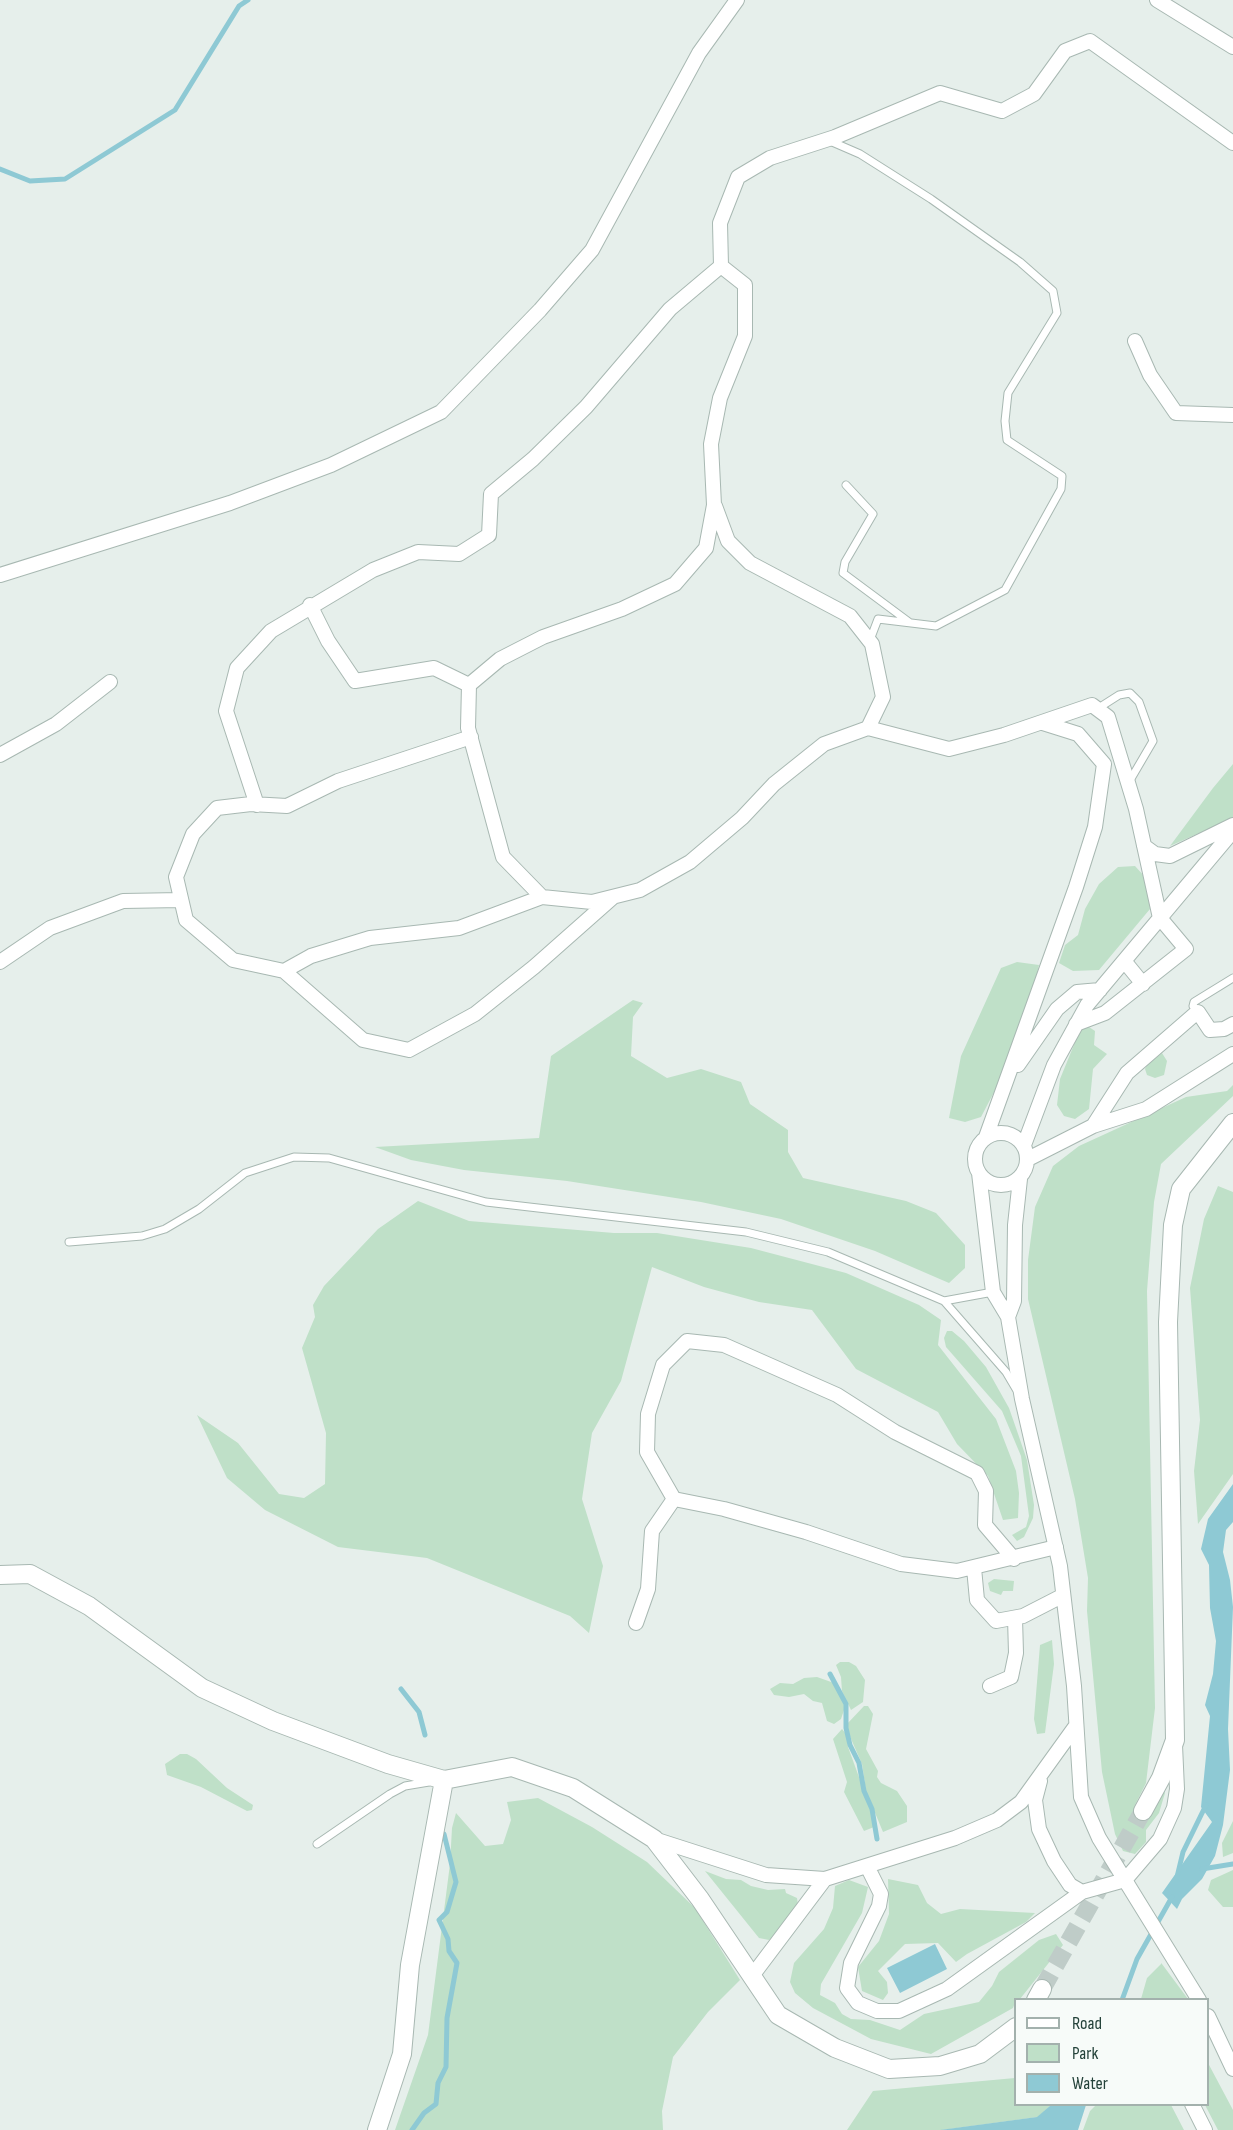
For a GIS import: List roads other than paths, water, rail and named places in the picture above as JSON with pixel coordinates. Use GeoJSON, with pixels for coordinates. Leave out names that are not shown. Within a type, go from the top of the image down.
{"type":"FeatureCollection","features":[{"type":"Feature","properties":{"kind":"street"},"geometry":{"type":"LineString","coordinates":[[0,575],[230,503],[331,465],[441,412],[540,310],[592,250],[699,53],[737,0]]}},
{"type":"Feature","properties":{"kind":"street"},"geometry":{"type":"LineString","coordinates":[[1157,0],[1233,47]]}},
{"type":"Feature","properties":{"kind":"street"},"geometry":{"type":"LineString","coordinates":[[721,266],[720,223],[738,177],[770,158],[827,140],[940,93],[1002,111],[1034,94],[1065,51],[1090,41],[1233,143]]}},
{"type":"Feature","properties":{"kind":"street"},"geometry":{"type":"LineString","coordinates":[[542,897],[503,857],[468,728],[469,685],[500,659],[543,637],[622,609],[675,584],[706,548],[714,505],[711,444],[720,398],[745,336],[745,285],[721,266]]}},
{"type":"Feature","properties":{"kind":"street"},"geometry":{"type":"LineString","coordinates":[[257,805],[226,711],[237,668],[271,631],[310,605],[373,570],[418,552],[459,554],[489,535],[491,494],[533,459],[586,406],[670,309],[721,266]]}},
{"type":"Feature","properties":{"kind":"street"},"geometry":{"type":"LineString","coordinates":[[1135,341],[1150,375],[1176,413],[1233,415]]}},
{"type":"Feature","properties":{"kind":"street"},"geometry":{"type":"LineString","coordinates":[[714,505],[728,542],[750,563],[850,616],[870,640],[883,697],[868,728]]}},
{"type":"Feature","properties":{"kind":"street"},"geometry":{"type":"LineString","coordinates":[[310,605],[328,641],[355,681],[434,668],[469,685]]}},
{"type":"Feature","properties":{"kind":"street"},"geometry":{"type":"LineString","coordinates":[[0,755],[56,724],[110,682]]}},
{"type":"Feature","properties":{"kind":"street"},"geometry":{"type":"LineString","coordinates":[[284,972],[311,956],[370,938],[459,928],[542,897],[592,902],[640,890],[690,862],[742,818],[774,784],[824,744],[868,728],[949,748],[1043,723],[1092,705],[1108,717],[1128,782],[1160,918],[1186,949],[1105,1013],[1077,1024]]}},
{"type":"Feature","properties":{"kind":"street"},"geometry":{"type":"LineString","coordinates":[[1043,723],[1078,734],[1104,764],[1095,827],[997,1108],[986,1137],[976,1151],[975,1160],[979,1173],[993,1292],[1008,1317],[1022,1400],[1056,1547],[1074,1686],[1081,1797],[1099,1838],[1198,1998]]}},
{"type":"Feature","properties":{"kind":"street"},"geometry":{"type":"LineString","coordinates":[[471,737],[338,781],[287,806],[257,805],[217,808],[193,834],[176,877],[186,920],[233,960],[284,972],[363,1040],[409,1050],[475,1014],[534,967],[613,897]]}},
{"type":"Feature","properties":{"kind":"street"},"geometry":{"type":"LineString","coordinates":[[1144,846],[1155,854],[1170,856],[1233,825]]}},
{"type":"Feature","properties":{"kind":"street"},"geometry":{"type":"LineString","coordinates":[[1024,1145],[1054,1065],[1087,1005],[1233,831]]}},
{"type":"Feature","properties":{"kind":"street"},"geometry":{"type":"LineString","coordinates":[[0,962],[50,928],[123,901],[181,900]]}},
{"type":"Feature","properties":{"kind":"street"},"geometry":{"type":"LineString","coordinates":[[1125,962],[1143,984]]}},
{"type":"Feature","properties":{"kind":"street"},"geometry":{"type":"LineString","coordinates":[[997,1108],[1016,1068],[1057,1009],[1077,992],[1100,990]]}},
{"type":"Feature","properties":{"kind":"street"},"geometry":{"type":"LineString","coordinates":[[1100,990],[1114,1006]]}},
{"type":"Feature","properties":{"kind":"street"},"geometry":{"type":"LineString","coordinates":[[1093,1126],[1127,1073],[1198,1012],[1210,1030],[1224,1029],[1233,1024]]}},
{"type":"Feature","properties":{"kind":"street"},"geometry":{"type":"LineString","coordinates":[[1028,1159],[1093,1126],[1146,1109],[1173,1095],[1233,1054]]}},
{"type":"Feature","properties":{"kind":"street"},"geometry":{"type":"LineString","coordinates":[[867,1866],[880,1894],[879,1906],[851,1963],[847,1988],[858,2003],[877,2011],[899,2011],[947,1989],[1082,1892],[1125,1880],[1160,1839],[1174,1808],[1177,1789],[1168,1322],[1173,1225],[1181,1189],[1233,1123]]}},
{"type":"Feature","properties":{"kind":"street"},"geometry":{"type":"LineString","coordinates":[[979,1173],[987,1182],[996,1185],[1012,1183],[1020,1179],[1025,1172],[1028,1159],[1024,1145],[1012,1134],[1003,1132],[986,1137]]}},
{"type":"Feature","properties":{"kind":"street"},"geometry":{"type":"LineString","coordinates":[[1008,1317],[1014,1301],[1015,1226],[1020,1179]]}},
{"type":"Feature","properties":{"kind":"street"},"geometry":{"type":"LineString","coordinates":[[1014,1559],[985,1525],[986,1491],[977,1473],[895,1432],[837,1395],[724,1345],[687,1341],[663,1365],[648,1414],[647,1452],[674,1498],[724,1509],[806,1532],[901,1564],[957,1571],[1014,1559],[1056,1547]]}},
{"type":"Feature","properties":{"kind":"street"},"geometry":{"type":"LineString","coordinates":[[636,1623],[648,1588],[652,1531],[674,1498]]}},
{"type":"Feature","properties":{"kind":"street"},"geometry":{"type":"LineString","coordinates":[[974,1568],[977,1600],[996,1621],[1015,1618],[1062,1596]]}},
{"type":"Feature","properties":{"kind":"street"},"geometry":{"type":"LineString","coordinates":[[0,1575],[30,1574],[89,1605],[212,1693],[273,1721],[388,1764],[444,1780],[512,1767],[573,1788],[654,1839],[766,1875],[825,1880],[955,1838],[997,1820],[1021,1802],[1075,1727]]}},
{"type":"Feature","properties":{"kind":"street"},"geometry":{"type":"LineString","coordinates":[[990,1686],[1011,1677],[1016,1653],[1015,1618]]}},
{"type":"Feature","properties":{"kind":"street"},"geometry":{"type":"LineString","coordinates":[[1143,1811],[1161,1778],[1175,1740]]}},
{"type":"Feature","properties":{"kind":"street"},"geometry":{"type":"LineString","coordinates":[[1044,1770],[1035,1800],[1040,1829],[1053,1861],[1070,1886],[1082,1892]]}},
{"type":"Feature","properties":{"kind":"street"},"geometry":{"type":"LineString","coordinates":[[377,2130],[402,2054],[410,1965],[444,1780]]}},
{"type":"Feature","properties":{"kind":"street"},"geometry":{"type":"LineString","coordinates":[[654,1839],[700,1899],[778,2015],[835,2048],[889,2069],[940,2066],[980,2054],[1014,2028]]}},
{"type":"Feature","properties":{"kind":"street"},"geometry":{"type":"LineString","coordinates":[[752,1976],[825,1880]]}},
{"type":"Feature","properties":{"kind":"street"},"geometry":{"type":"LineString","coordinates":[[1209,2018],[1231,2059]]}},
{"type":"Feature","properties":{"kind":"street"},"geometry":{"type":"LineString","coordinates":[[1193,2106],[1205,2130]]}},
{"type":"Feature","properties":{"kind":"lane"},"geometry":{"type":"LineString","coordinates":[[827,140],[870,160],[1020,262],[1053,291],[1058,312],[1008,393],[1005,421],[1007,440],[1062,476],[1061,489],[1005,590],[936,626],[878,620],[870,640]]}},
{"type":"Feature","properties":{"kind":"lane"},"geometry":{"type":"LineString","coordinates":[[846,485],[873,514],[845,562],[843,573],[911,623]]}},
{"type":"Feature","properties":{"kind":"lane"},"geometry":{"type":"LineString","coordinates":[[1097,709],[1119,695],[1130,693],[1139,702],[1146,718],[1153,741],[1128,782]]}},
{"type":"Feature","properties":{"kind":"lane"},"geometry":{"type":"LineString","coordinates":[[1198,1012],[1193,1006],[1194,1002],[1233,978]]}},
{"type":"Feature","properties":{"kind":"lane"},"geometry":{"type":"LineString","coordinates":[[69,1242],[142,1236],[165,1229],[199,1209],[244,1173],[294,1157],[329,1158],[486,1202],[746,1232],[828,1252],[944,1301],[1006,1372],[1022,1400]]}},
{"type":"Feature","properties":{"kind":"lane"},"geometry":{"type":"LineString","coordinates":[[944,1301],[993,1292]]}},
{"type":"Feature","properties":{"kind":"lane"},"geometry":{"type":"LineString","coordinates":[[317,1844],[381,1799],[405,1786],[444,1780]]}},
{"type":"Feature","properties":{"kind":"water"},"geometry":{"type":"Polygon","coordinates":[[[1233,1484],[1233,1522],[1226,1530],[1223,1552],[1230,1580],[1233,1607],[1228,1729],[1230,1770],[1223,1825],[1215,1856],[1202,1879],[1182,1899],[1177,1909],[1162,1893],[1212,1822],[1201,1807],[1210,1716],[1205,1705],[1213,1674],[1216,1641],[1210,1608],[1209,1565],[1201,1549],[1208,1519],[1233,1484]]]}},
{"type":"Feature","properties":{"kind":"water"},"geometry":{"type":"Polygon","coordinates":[[[935,1944],[947,1969],[900,1993],[887,1968],[935,1944]]]}},
{"type":"Feature","properties":{"kind":"water"},"geometry":{"type":"Polygon","coordinates":[[[1050,2106],[1086,2106],[1078,2130],[940,2130],[1037,2117],[1050,2106]]]}},
{"type":"Feature","properties":{"kind":"waterway"},"geometry":{"type":"LineString","coordinates":[[0,169],[30,181],[65,179],[175,110],[239,6],[248,0]]}},
{"type":"Feature","properties":{"kind":"waterway"},"geometry":{"type":"LineString","coordinates":[[830,1674],[846,1704],[846,1728],[850,1745],[859,1763],[864,1791],[872,1809],[877,1839]]}},
{"type":"Feature","properties":{"kind":"waterway"},"geometry":{"type":"LineString","coordinates":[[401,1689],[419,1712],[425,1735]]}},
{"type":"Feature","properties":{"kind":"waterway"},"geometry":{"type":"LineString","coordinates":[[1177,1877],[1183,1852],[1206,1805]]}},
{"type":"Feature","properties":{"kind":"waterway"},"geometry":{"type":"LineString","coordinates":[[412,2130],[424,2113],[436,2104],[438,2083],[446,2067],[447,2018],[457,1963],[449,1951],[448,1939],[439,1920],[447,1912],[456,1882],[444,1834]]}},
{"type":"Feature","properties":{"kind":"waterway"},"geometry":{"type":"LineString","coordinates":[[1202,1869],[1233,1864]]}},
{"type":"Feature","properties":{"kind":"waterway"},"geometry":{"type":"LineString","coordinates":[[1123,1998],[1137,1959],[1172,1897]]}},
{"type":"Feature","properties":{"kind":"tunnel"},"geometry":{"type":"LineString","coordinates":[[1042,1989],[1143,1811]]}}]}
